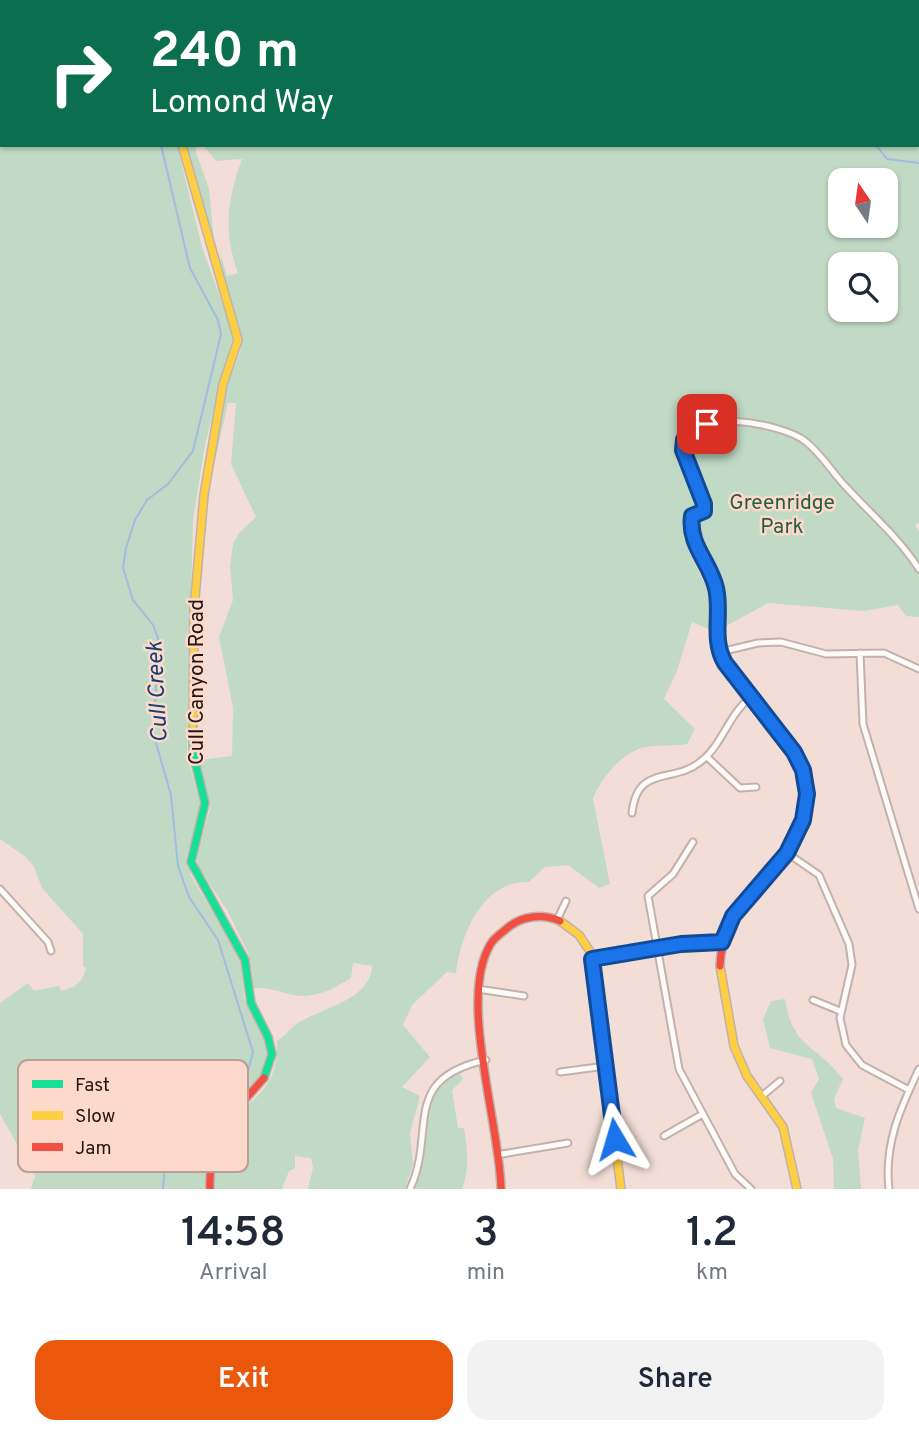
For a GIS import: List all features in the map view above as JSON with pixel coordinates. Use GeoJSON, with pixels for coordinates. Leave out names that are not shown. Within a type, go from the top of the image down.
{"type":"FeatureCollection","features":[{"type":"Feature","properties":{"kind":"street","name":"Cull Canyon Road"},"geometry":{"type":"LineString","coordinates":[[183,147],[238,340],[223,384],[204,495],[194,609],[193,753],[205,803],[191,862],[200,883],[245,960],[251,1003],[268,1037],[272,1054],[266,1076],[248,1096]]}},
{"type":"Feature","properties":{"kind":"street"},"geometry":{"type":"LineString","coordinates":[[797,1189],[788,1139],[777,1115],[747,1076],[734,1046],[720,963],[722,942],[733,916],[787,853],[806,807],[806,781],[794,752],[750,698],[720,652],[716,587],[692,533],[692,516],[704,511],[704,504],[683,450],[684,440],[694,430],[723,421],[761,424],[805,441],[846,487],[888,527],[919,569]]}},
{"type":"Feature","properties":{"kind":"street"},"geometry":{"type":"LineString","coordinates":[[720,652],[773,641],[826,654],[884,653],[919,669]]}},
{"type":"Feature","properties":{"kind":"street"},"geometry":{"type":"LineString","coordinates":[[860,653],[863,723],[919,909]]}},
{"type":"Feature","properties":{"kind":"street"},"geometry":{"type":"LineString","coordinates":[[632,813],[634,802],[646,783],[659,775],[692,768],[706,757],[735,711],[750,698]]}},
{"type":"Feature","properties":{"kind":"street"},"geometry":{"type":"LineString","coordinates":[[706,757],[740,788],[756,788]]}},
{"type":"Feature","properties":{"kind":"street"},"geometry":{"type":"LineString","coordinates":[[693,842],[673,874],[648,896],[656,948],[675,1053],[684,1084],[735,1174],[748,1188]]}},
{"type":"Feature","properties":{"kind":"street"},"geometry":{"type":"LineString","coordinates":[[787,853],[819,875],[849,944],[852,965],[841,1011],[842,1036],[857,1060],[909,1090]]}},
{"type":"Feature","properties":{"kind":"street"},"geometry":{"type":"LineString","coordinates":[[0,889],[48,942],[51,951]]}},
{"type":"Feature","properties":{"kind":"street"},"geometry":{"type":"LineString","coordinates":[[557,920],[566,901]]}},
{"type":"Feature","properties":{"kind":"street"},"geometry":{"type":"LineString","coordinates":[[501,1189],[502,1154],[478,1023],[478,989],[485,954],[498,933],[528,917],[557,920],[583,939],[592,959],[621,1189]]}},
{"type":"Feature","properties":{"kind":"street"},"geometry":{"type":"LineString","coordinates":[[592,959],[656,948],[722,942]]}},
{"type":"Feature","properties":{"kind":"street"},"geometry":{"type":"LineString","coordinates":[[478,989],[524,996]]}},
{"type":"Feature","properties":{"kind":"street"},"geometry":{"type":"LineString","coordinates":[[813,1000],[841,1011]]}},
{"type":"Feature","properties":{"kind":"street"},"geometry":{"type":"LineString","coordinates":[[410,1189],[419,1162],[421,1126],[430,1095],[441,1080],[453,1072],[486,1060]]}},
{"type":"Feature","properties":{"kind":"street"},"geometry":{"type":"LineString","coordinates":[[560,1072],[606,1066]]}},
{"type":"Feature","properties":{"kind":"street"},"geometry":{"type":"LineString","coordinates":[[889,1189],[891,1137],[919,1069]]}},
{"type":"Feature","properties":{"kind":"street"},"geometry":{"type":"LineString","coordinates":[[762,1096],[780,1081]]}},
{"type":"Feature","properties":{"kind":"street"},"geometry":{"type":"LineString","coordinates":[[664,1136],[702,1115]]}},
{"type":"Feature","properties":{"kind":"street"},"geometry":{"type":"LineString","coordinates":[[502,1154],[568,1143]]}},
{"type":"Feature","properties":{"kind":"green space"},"geometry":{"type":"Polygon","coordinates":[[[0,147],[177,147],[202,247],[233,333],[233,347],[223,373],[205,445],[193,520],[187,755],[200,804],[199,818],[187,855],[191,876],[242,961],[244,998],[262,1031],[268,1056],[263,1077],[248,1091],[248,1060],[18,1060],[18,1146],[0,1114],[0,1003],[28,983],[34,991],[59,986],[61,991],[71,988],[78,984],[86,968],[83,966],[83,934],[42,888],[34,867],[26,857],[0,839],[0,147]]]}},
{"type":"Feature","properties":{"kind":"green space"},"geometry":{"type":"Polygon","coordinates":[[[187,147],[198,147],[195,149],[209,189],[215,251],[187,147]]]}},
{"type":"Feature","properties":{"kind":"green space","name":"Greenridge Park"},"geometry":{"type":"Polygon","coordinates":[[[205,147],[919,147],[919,523],[915,525],[919,531],[919,617],[906,616],[898,605],[864,611],[768,603],[719,630],[721,609],[716,581],[704,567],[694,562],[704,582],[715,588],[715,618],[711,630],[692,622],[677,671],[664,699],[695,729],[687,744],[647,747],[626,756],[612,768],[596,791],[593,799],[610,884],[599,888],[568,865],[545,867],[529,882],[513,883],[499,890],[487,899],[469,927],[458,958],[456,973],[447,972],[412,1005],[403,1025],[430,1057],[402,1087],[420,1096],[410,1133],[413,1164],[405,1189],[308,1189],[313,1168],[311,1158],[295,1156],[295,1168],[289,1171],[282,1189],[215,1189],[214,1172],[248,1172],[248,1105],[264,1089],[271,1077],[276,1062],[277,1041],[298,1023],[354,995],[369,978],[372,966],[353,963],[351,978],[316,994],[296,996],[265,988],[252,989],[253,975],[249,955],[227,910],[199,868],[197,858],[210,808],[199,760],[232,756],[233,708],[219,637],[233,600],[230,567],[233,544],[239,533],[256,517],[231,464],[236,403],[228,403],[210,483],[226,389],[241,349],[236,319],[224,285],[220,252],[227,276],[238,273],[230,244],[229,216],[233,188],[242,159],[216,161],[205,147]]]}},
{"type":"Feature","properties":{"kind":"green space"},"geometry":{"type":"Polygon","coordinates":[[[785,999],[788,1015],[799,1037],[843,1079],[834,1099],[836,1108],[865,1118],[858,1150],[861,1189],[834,1189],[833,1159],[811,1093],[819,1079],[812,1059],[770,1048],[763,1019],[771,1001],[785,999]]]}},
{"type":"Feature","properties":{"kind":"green space"},"geometry":{"type":"Polygon","coordinates":[[[460,1073],[463,1079],[452,1090],[458,1128],[464,1128],[466,1143],[467,1166],[462,1189],[415,1189],[423,1158],[429,1110],[435,1095],[445,1083],[460,1073]]]}},
{"type":"Feature","properties":{"kind":"green space"},"geometry":{"type":"Polygon","coordinates":[[[33,1172],[207,1172],[208,1189],[31,1189],[35,1176],[33,1172]]]}},
{"type":"Feature","properties":{"kind":"waterway","name":"Cull Creek"},"geometry":{"type":"LineString","coordinates":[[161,147],[190,268],[218,320],[221,334],[193,451],[168,484],[147,500],[135,520],[123,568],[133,600],[153,625],[158,638],[154,736],[171,795],[178,866],[189,897],[218,940],[253,1052],[248,1071]]}},
{"type":"Feature","properties":{"kind":"waterway"},"geometry":{"type":"LineString","coordinates":[[878,147],[887,159],[919,163]]}},
{"type":"Feature","properties":{"kind":"waterway","name":"Cull Creek"},"geometry":{"type":"LineString","coordinates":[[163,1189],[164,1172]]}},
{"type":"Feature","properties":{"kind":"traffic: fast"},"geometry":{"type":"LineString","coordinates":[[193,725],[193,753],[205,803],[191,862],[245,960],[251,1003],[268,1037],[272,1054],[264,1078]]}},
{"type":"Feature","properties":{"kind":"traffic: slow"},"geometry":{"type":"LineString","coordinates":[[183,147],[238,340],[223,384],[204,495],[194,609],[193,725]]}},
{"type":"Feature","properties":{"kind":"traffic: slow"},"geometry":{"type":"LineString","coordinates":[[560,921],[579,935],[591,953],[621,1189]]}},
{"type":"Feature","properties":{"kind":"traffic: slow"},"geometry":{"type":"LineString","coordinates":[[720,966],[734,1046],[747,1076],[783,1127],[797,1189]]}},
{"type":"Feature","properties":{"kind":"traffic: jam"},"geometry":{"type":"LineString","coordinates":[[716,587],[717,638],[721,657],[798,759],[808,793],[803,819],[791,843],[738,912],[725,938],[720,966]]}},
{"type":"Feature","properties":{"kind":"traffic: jam"},"geometry":{"type":"LineString","coordinates":[[501,1189],[479,1029],[481,969],[491,943],[511,925],[531,917],[560,921]]}},
{"type":"Feature","properties":{"kind":"traffic: jam"},"geometry":{"type":"LineString","coordinates":[[248,1096],[264,1078]]}},
{"type":"Feature","properties":{"kind":"traffic: jam"},"geometry":{"type":"LineString","coordinates":[[210,1172],[210,1189]]}},
{"type":"Feature","properties":{"kind":"route"},"geometry":{"type":"LineString","coordinates":[[615,1139],[592,959],[681,944],[722,942],[733,916],[787,853],[803,820],[806,807],[806,781],[799,760],[725,663],[718,647],[719,610],[716,587],[695,544],[691,525],[692,516],[704,511],[704,504],[683,450],[684,440],[694,430],[707,424]]}}]}
